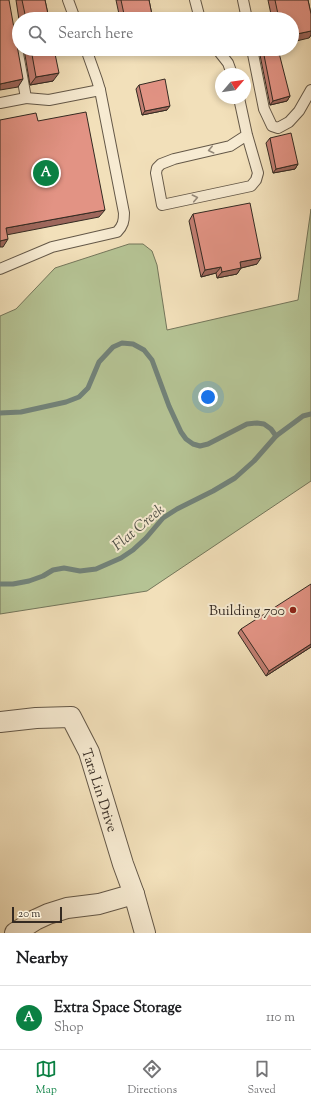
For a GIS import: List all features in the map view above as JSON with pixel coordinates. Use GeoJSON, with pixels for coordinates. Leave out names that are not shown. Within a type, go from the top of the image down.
{"type":"FeatureCollection","features":[{"type":"Feature","properties":{"kind":"street","name":"Tara Lin Drive"},"geometry":{"type":"LineString","coordinates":[[0,722],[36,718],[71,717],[89,752],[145,933]]}},
{"type":"Feature","properties":{"kind":"street"},"geometry":{"type":"LineString","coordinates":[[15,933],[48,914],[67,908],[99,904],[134,894]]}},
{"type":"Feature","properties":{"kind":"lane"},"geometry":{"type":"LineString","coordinates":[[68,0],[72,12]]}},
{"type":"Feature","properties":{"kind":"lane"},"geometry":{"type":"LineString","coordinates":[[195,0],[198,12]]}},
{"type":"Feature","properties":{"kind":"lane"},"geometry":{"type":"LineString","coordinates":[[243,0],[246,12]]}},
{"type":"Feature","properties":{"kind":"lane"},"geometry":{"type":"LineString","coordinates":[[19,56],[26,98]]}},
{"type":"Feature","properties":{"kind":"lane"},"geometry":{"type":"LineString","coordinates":[[0,269],[52,247],[112,234],[117,232],[123,224],[124,213],[98,80],[89,56]]}},
{"type":"Feature","properties":{"kind":"lane"},"geometry":{"type":"LineString","coordinates":[[222,56],[230,68]]}},
{"type":"Feature","properties":{"kind":"lane"},"geometry":{"type":"LineString","coordinates":[[253,56],[264,109],[272,126],[278,128],[289,122],[299,111],[311,90]]}},
{"type":"Feature","properties":{"kind":"lane"},"geometry":{"type":"LineString","coordinates":[[0,103],[26,98],[49,100],[100,90]]}},
{"type":"Feature","properties":{"kind":"lane"},"geometry":{"type":"LineString","coordinates":[[240,104],[247,135],[258,173],[256,180],[251,186],[162,205],[156,173],[157,168],[161,164],[174,159],[230,146],[247,135]]}},
{"type":"Feature","properties":{"kind":"green space"},"geometry":{"type":"Polygon","coordinates":[[[311,209],[311,481],[147,591],[0,614],[0,316],[16,309],[55,268],[129,244],[143,244],[152,251],[157,265],[167,330],[298,300],[311,209]]]}},
{"type":"Feature","properties":{"kind":"building"},"geometry":{"type":"Polygon","coordinates":[[[0,0],[9,0],[12,17],[12,56],[19,56],[23,79],[0,84],[0,0]]]}},
{"type":"Feature","properties":{"kind":"building"},"geometry":{"type":"Polygon","coordinates":[[[22,0],[45,0],[48,12],[25,12],[22,0]]]}},
{"type":"Feature","properties":{"kind":"building"},"geometry":{"type":"Polygon","coordinates":[[[121,0],[149,0],[151,12],[124,12],[121,0]]]}},
{"type":"Feature","properties":{"kind":"building"},"geometry":{"type":"Polygon","coordinates":[[[275,0],[308,0],[311,14],[311,31],[299,34],[299,12],[278,12],[275,0]]]}},
{"type":"Feature","properties":{"kind":"building"},"geometry":{"type":"Polygon","coordinates":[[[32,56],[55,56],[59,73],[36,77],[32,56]]]}},
{"type":"Feature","properties":{"kind":"building"},"geometry":{"type":"Polygon","coordinates":[[[264,56],[280,56],[290,96],[273,101],[264,56]]]}},
{"type":"Feature","properties":{"kind":"building"},"geometry":{"type":"Polygon","coordinates":[[[165,79],[170,106],[145,111],[139,85],[165,79]]]}},
{"type":"Feature","properties":{"kind":"building"},"geometry":{"type":"Polygon","coordinates":[[[86,112],[105,210],[6,228],[8,239],[0,241],[0,120],[36,113],[38,121],[86,112]]]}},
{"type":"Feature","properties":{"kind":"building"},"geometry":{"type":"Polygon","coordinates":[[[291,133],[298,164],[276,169],[270,138],[291,133]]]}},
{"type":"Feature","properties":{"kind":"building"},"geometry":{"type":"Polygon","coordinates":[[[250,203],[261,258],[240,262],[241,268],[222,272],[221,267],[205,270],[193,214],[250,203]]]}},
{"type":"Feature","properties":{"kind":"building","name":"Building 700"},"geometry":{"type":"Polygon","coordinates":[[[311,584],[311,644],[269,671],[241,629],[311,584]]]}},
{"type":"Feature","properties":{"kind":"waterway"},"geometry":{"type":"LineString","coordinates":[[0,413],[21,412],[66,402],[79,397],[88,388],[99,362],[113,347],[122,343],[133,344],[144,350],[152,360],[169,406],[181,432],[186,439],[193,444],[200,446],[208,444],[247,424],[257,423],[264,424],[271,429],[276,436]]}},
{"type":"Feature","properties":{"kind":"waterway","name":"Flat Creek"},"geometry":{"type":"LineString","coordinates":[[0,584],[13,584],[29,581],[43,576],[53,570],[64,568],[80,571],[96,569],[121,558],[133,550],[146,538],[163,518],[235,478],[254,461],[276,436],[303,416],[311,414]]}},
{"type":"Feature","properties":{"kind":"place","name":"Extra Space Storage"},"geometry":{"type":"Point","coordinates":[46,173]}},
{"type":"Feature","properties":{"kind":"place","name":"Building 700"},"geometry":{"type":"Point","coordinates":[293,610]}}]}
